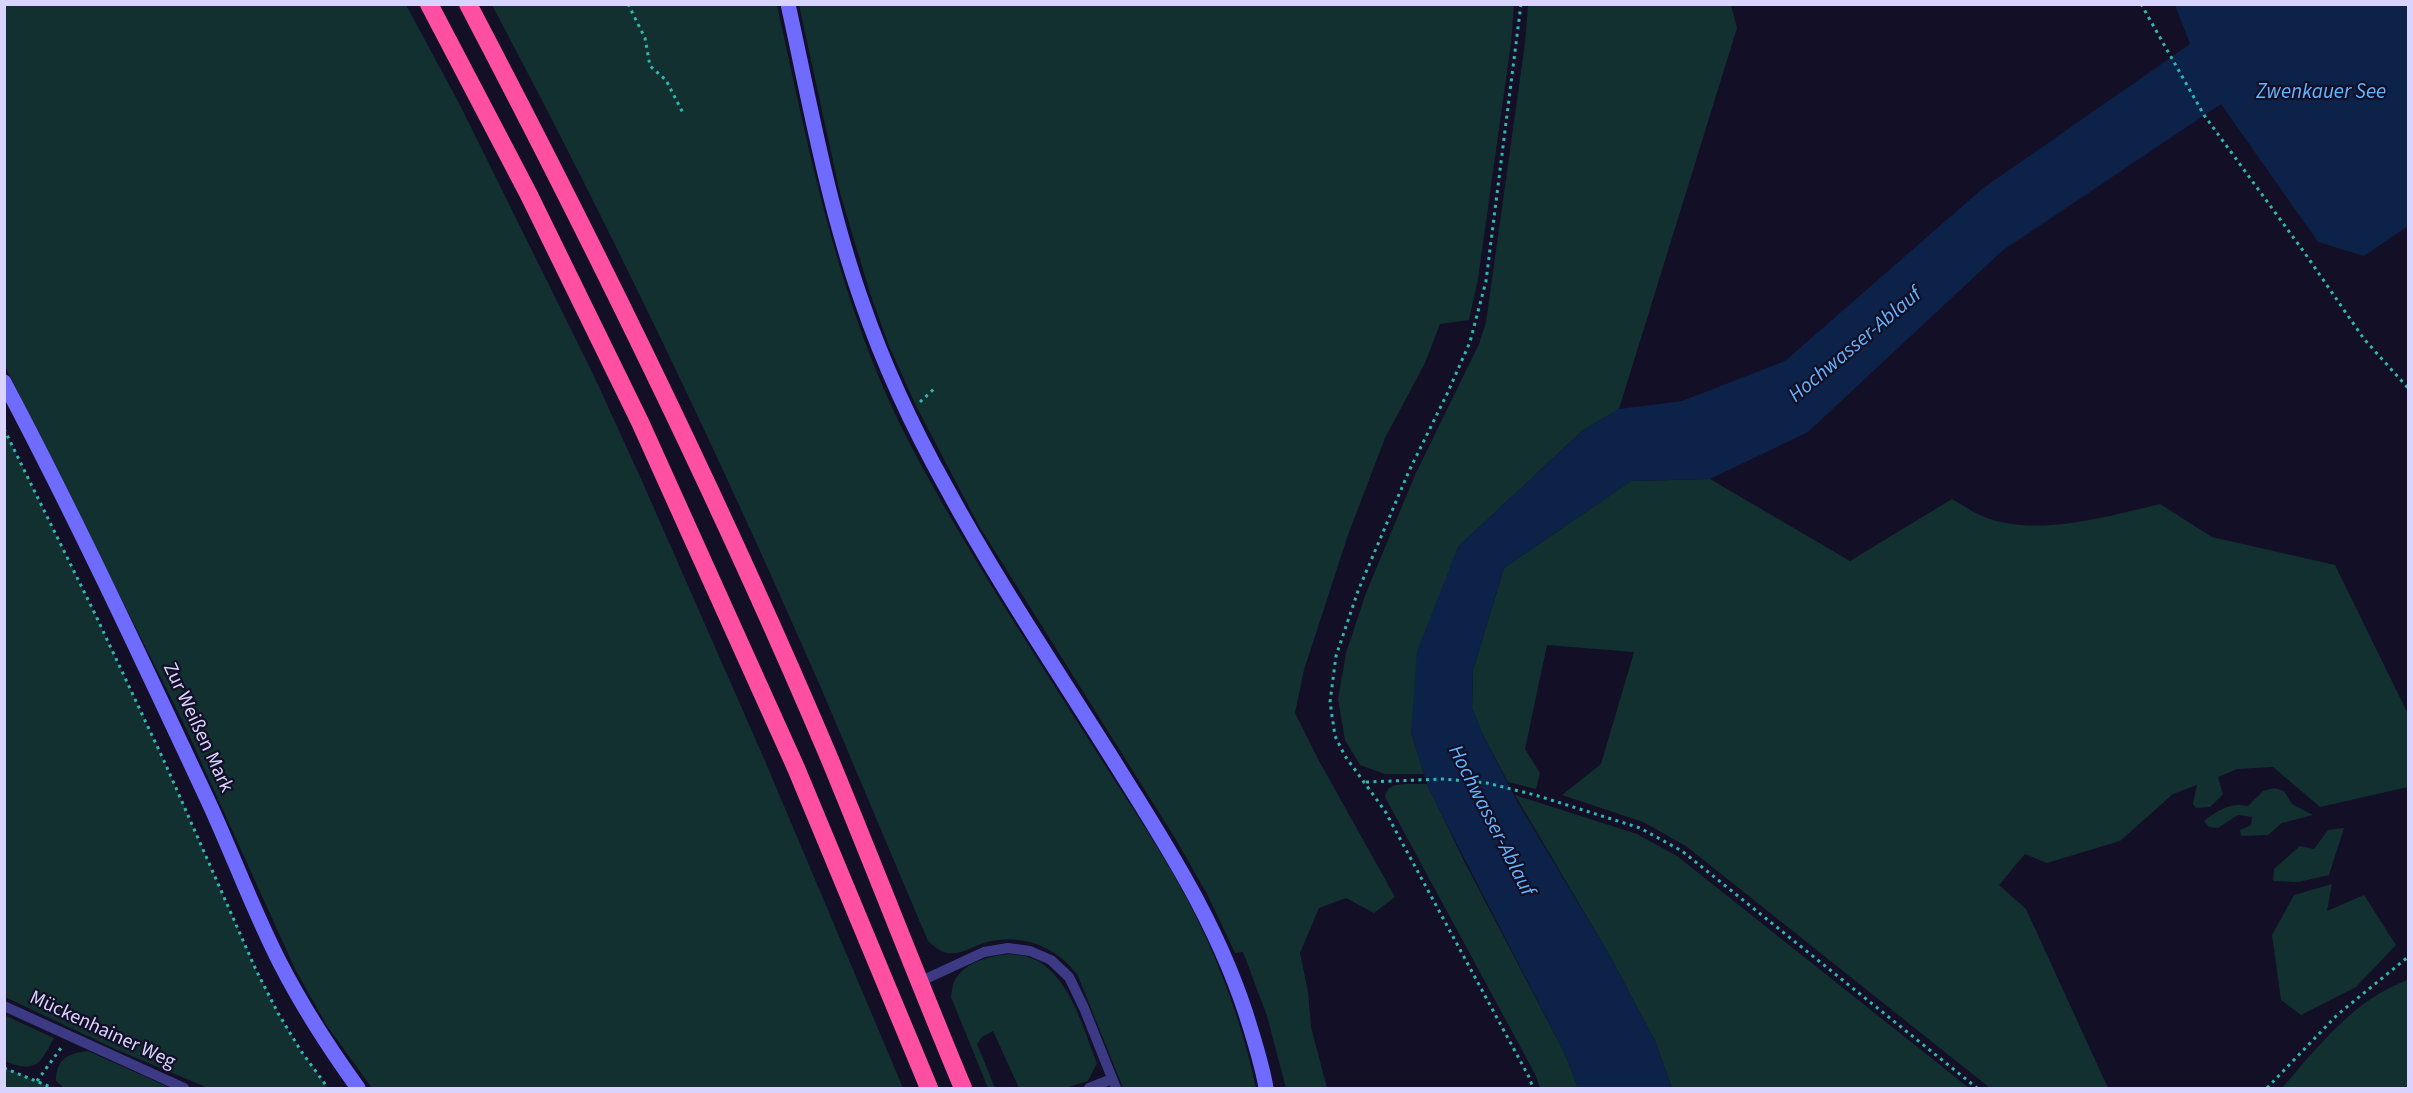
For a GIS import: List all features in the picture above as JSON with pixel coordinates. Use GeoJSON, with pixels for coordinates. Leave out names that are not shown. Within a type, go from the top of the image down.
{"type":"FeatureCollection","features":[{"type":"Feature","properties":{"kind":"highway"},"geometry":{"type":"LineString","coordinates":[[429,4],[556,249],[640,422],[796,768],[928,1089]]}},
{"type":"Feature","properties":{"kind":"highway"},"geometry":{"type":"LineString","coordinates":[[468,4],[596,255],[728,531],[827,754],[963,1089]]}},
{"type":"Feature","properties":{"kind":"main road"},"geometry":{"type":"LineString","coordinates":[[788,4],[830,197],[861,299],[897,390],[945,487],[971,532],[1165,842],[1206,914],[1241,997],[1264,1073],[1266,1089]]}},
{"type":"Feature","properties":{"kind":"main road","name":"Zur Weißen Mark"},"geometry":{"type":"LineString","coordinates":[[4,382],[41,452],[139,655],[279,960],[316,1028],[358,1089]]}},
{"type":"Feature","properties":{"kind":"lane"},"geometry":{"type":"LineString","coordinates":[[919,982],[984,952],[1008,948],[1030,951],[1051,960],[1069,977],[1114,1084],[1089,1089]]}},
{"type":"Feature","properties":{"kind":"lane","name":"Mückenhainer Weg"},"geometry":{"type":"LineString","coordinates":[[4,1006],[184,1089]]}},
{"type":"Feature","properties":{"kind":"path"},"geometry":{"type":"LineString","coordinates":[[628,4],[645,38],[650,66],[666,80],[684,115]]}},
{"type":"Feature","properties":{"kind":"path"},"geometry":{"type":"LineString","coordinates":[[1521,4],[1488,269],[1477,321],[1447,394],[1408,471],[1358,591],[1336,656],[1330,702],[1335,736],[1345,756],[1385,811],[1533,1089]]}},
{"type":"Feature","properties":{"kind":"path"},"geometry":{"type":"LineString","coordinates":[[2140,4],[2204,115],[2364,339],[2409,388]]}},
{"type":"Feature","properties":{"kind":"path"},"geometry":{"type":"LineString","coordinates":[[4,429],[165,763],[256,970],[278,1013],[328,1089]]}},
{"type":"Feature","properties":{"kind":"path"},"geometry":{"type":"LineString","coordinates":[[1366,783],[1444,779],[1487,783],[1535,795],[1640,828],[1682,851],[1977,1089]]}},
{"type":"Feature","properties":{"kind":"path"},"geometry":{"type":"LineString","coordinates":[[2267,1089],[2337,1015],[2409,957]]}},
{"type":"Feature","properties":{"kind":"path"},"geometry":{"type":"LineString","coordinates":[[37,1081],[69,1036]]}},
{"type":"Feature","properties":{"kind":"path"},"geometry":{"type":"LineString","coordinates":[[4,1068],[52,1089]]}},
{"type":"Feature","properties":{"kind":"green space"},"geometry":{"type":"Polygon","coordinates":[[[5,5],[406,5],[460,105],[593,374],[765,761],[903,1088],[372,1088],[327,1026],[295,969],[184,724],[5,366],[5,5]]]}},
{"type":"Feature","properties":{"kind":"green space"},"geometry":{"type":"Polygon","coordinates":[[[492,5],[777,5],[829,230],[864,340],[886,394],[911,446],[979,565],[1151,838],[1186,898],[1207,939],[1232,1002],[1256,1088],[1123,1088],[1078,976],[1059,957],[1036,944],[1011,939],[984,943],[962,952],[952,953],[942,951],[928,941],[821,688],[704,428],[579,173],[492,5]]]}},
{"type":"Feature","properties":{"kind":"green space"},"geometry":{"type":"Polygon","coordinates":[[[799,5],[1514,5],[1511,43],[1478,279],[1469,320],[1440,324],[1425,363],[1385,438],[1348,535],[1304,670],[1295,713],[1395,897],[1374,913],[1346,898],[1319,908],[1300,953],[1308,992],[1311,1027],[1327,1088],[1286,1088],[1267,1016],[1243,952],[1235,953],[1207,894],[1175,838],[979,526],[916,406],[889,346],[870,293],[840,193],[799,5]]]}},
{"type":"Feature","properties":{"kind":"green space"},"geometry":{"type":"Polygon","coordinates":[[[1528,5],[1731,5],[1737,28],[1619,409],[1583,430],[1458,547],[1411,733],[1424,774],[1385,774],[1360,765],[1345,740],[1338,699],[1346,653],[1366,593],[1415,475],[1479,344],[1486,322],[1525,43],[1528,5]]]}},
{"type":"Feature","properties":{"kind":"green space"},"geometry":{"type":"Polygon","coordinates":[[[4,429],[165,763],[256,970],[301,1051],[328,1088],[208,1088],[115,1049],[5,997],[4,429]]]}},
{"type":"Feature","properties":{"kind":"green space"},"geometry":{"type":"Polygon","coordinates":[[[1710,479],[1850,561],[1952,499],[1990,519],[2032,526],[2097,519],[2160,504],[2212,537],[2335,565],[2408,714],[2408,787],[2320,807],[2273,767],[2237,769],[2218,777],[2223,794],[2210,807],[2196,808],[2193,804],[2197,785],[2173,794],[2120,841],[2047,863],[2025,854],[1999,885],[2026,909],[2108,1088],[1990,1088],[1686,846],[1643,822],[1562,795],[1601,764],[1634,652],[1547,645],[1525,749],[1540,773],[1536,789],[1508,782],[1483,735],[1472,708],[1473,670],[1504,568],[1631,481],[1710,479]]]}},
{"type":"Feature","properties":{"kind":"green space"},"geometry":{"type":"Polygon","coordinates":[[[1405,784],[1427,784],[1464,861],[1565,1054],[1578,1088],[1540,1088],[1535,1074],[1385,797],[1390,788],[1405,784]]]}},
{"type":"Feature","properties":{"kind":"green space"},"geometry":{"type":"Polygon","coordinates":[[[2274,788],[2284,791],[2292,804],[2313,815],[2282,823],[2268,835],[2241,836],[2240,830],[2251,825],[2252,817],[2238,815],[2218,828],[2209,827],[2204,821],[2225,808],[2236,805],[2248,806],[2263,791],[2274,788]]]}},
{"type":"Feature","properties":{"kind":"green space"},"geometry":{"type":"Polygon","coordinates":[[[1515,795],[1637,834],[1677,856],[1969,1088],[1672,1088],[1655,1041],[1610,956],[1515,795]]]}},
{"type":"Feature","properties":{"kind":"green space"},"geometry":{"type":"Polygon","coordinates":[[[2344,828],[2329,875],[2298,882],[2273,881],[2274,869],[2300,846],[2314,849],[2328,830],[2344,828]]]}},
{"type":"Feature","properties":{"kind":"green space"},"geometry":{"type":"Polygon","coordinates":[[[2332,884],[2327,911],[2364,895],[2396,945],[2356,987],[2301,1015],[2281,1000],[2272,935],[2294,895],[2332,884]]]}},
{"type":"Feature","properties":{"kind":"green space"},"geometry":{"type":"Polygon","coordinates":[[[1009,954],[1028,957],[1042,964],[1064,987],[1080,1017],[1097,1063],[1088,1081],[1066,1088],[1019,1088],[993,1031],[982,1037],[977,1044],[995,1088],[988,1088],[951,997],[952,989],[958,975],[970,965],[986,958],[1009,954]]]}},
{"type":"Feature","properties":{"kind":"green space"},"geometry":{"type":"Polygon","coordinates":[[[2408,980],[2408,1088],[2282,1088],[2354,1011],[2389,988],[2408,980]]]}},
{"type":"Feature","properties":{"kind":"green space"},"geometry":{"type":"Polygon","coordinates":[[[4,1015],[54,1038],[41,1060],[36,1064],[24,1067],[5,1061],[4,1015]]]}},
{"type":"Feature","properties":{"kind":"green space"},"geometry":{"type":"Polygon","coordinates":[[[88,1051],[168,1088],[64,1088],[56,1081],[61,1062],[75,1053],[88,1051]]]}},
{"type":"Feature","properties":{"kind":"green space"},"geometry":{"type":"Polygon","coordinates":[[[5,1068],[53,1088],[5,1088],[5,1068]]]}},
{"type":"Feature","properties":{"kind":"water"},"geometry":{"type":"Polygon","coordinates":[[[2175,5],[2408,5],[2408,226],[2364,256],[2318,242],[2221,104],[2002,251],[1808,432],[1710,479],[1631,481],[1504,568],[1473,670],[1472,708],[1483,735],[1518,803],[1610,956],[1655,1041],[1672,1088],[1578,1088],[1565,1054],[1429,790],[1411,733],[1417,651],[1458,547],[1583,430],[1619,409],[1682,401],[1785,361],[1982,189],[2190,44],[2175,5]]]}},
{"type":"Feature","properties":{"kind":"water label","name":"Zwenkauer See"},"geometry":{"type":"Point","coordinates":[2321,93]}},
{"type":"Feature","properties":{"kind":"water label","name":"Hochwasser-Ablauf"},"geometry":{"type":"Point","coordinates":[1856,346]}},
{"type":"Feature","properties":{"kind":"water label","name":"Hochwasser-Ablauf"},"geometry":{"type":"Point","coordinates":[1490,821]}}]}
